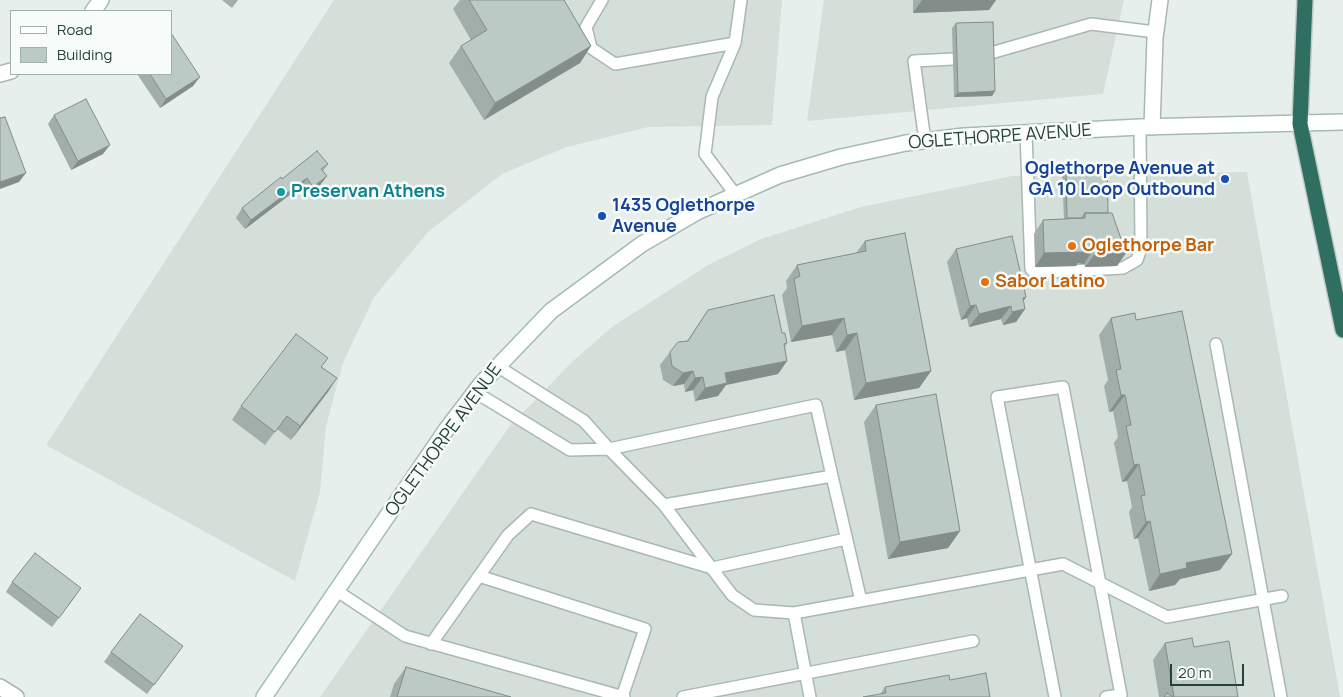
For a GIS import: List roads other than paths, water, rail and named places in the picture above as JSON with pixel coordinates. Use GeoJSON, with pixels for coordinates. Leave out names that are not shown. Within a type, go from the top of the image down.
{"type":"FeatureCollection","features":[{"type":"Feature","properties":{"kind":"highway"},"geometry":{"type":"LineString","coordinates":[[1305,0],[1300,124],[1343,330]]}},
{"type":"Feature","properties":{"kind":"main road"},"geometry":{"type":"LineString","coordinates":[[1146,127],[1160,0]]}},
{"type":"Feature","properties":{"kind":"main road","name":"OGLETHORPE AVENUE"},"geometry":{"type":"LineString","coordinates":[[264,697],[446,430],[497,366],[551,311],[634,249],[697,212],[780,175],[841,157],[925,141],[964,136],[1146,127],[1343,122]]}},
{"type":"Feature","properties":{"kind":"main road"},"geometry":{"type":"LineString","coordinates":[[0,687],[16,697]]}},
{"type":"Feature","properties":{"kind":"lane"},"geometry":{"type":"LineString","coordinates":[[602,0],[586,27],[591,48],[615,64],[735,43]]}},
{"type":"Feature","properties":{"kind":"lane"},"geometry":{"type":"LineString","coordinates":[[735,194],[705,154],[712,97],[735,43],[739,0]]}},
{"type":"Feature","properties":{"kind":"lane"},"geometry":{"type":"LineString","coordinates":[[991,52],[1091,24],[1155,32]]}},
{"type":"Feature","properties":{"kind":"lane"},"geometry":{"type":"LineString","coordinates":[[925,141],[914,61],[953,58]]}},
{"type":"Feature","properties":{"kind":"lane"},"geometry":{"type":"LineString","coordinates":[[1026,133],[1031,269],[1035,273],[1124,268],[1137,260],[1141,248],[1146,127]]}},
{"type":"Feature","properties":{"kind":"lane"},"geometry":{"type":"LineString","coordinates":[[1216,344],[1281,697]]}},
{"type":"Feature","properties":{"kind":"lane"},"geometry":{"type":"LineString","coordinates":[[497,366],[584,421],[664,505],[732,595],[754,610],[794,613],[1063,564],[1167,617],[1282,596]]}},
{"type":"Feature","properties":{"kind":"lane"},"geometry":{"type":"LineString","coordinates":[[1055,697],[996,397],[1063,387],[1121,695],[1106,697]]}},
{"type":"Feature","properties":{"kind":"lane"},"geometry":{"type":"LineString","coordinates":[[476,392],[570,450],[609,449],[816,405],[861,601]]}},
{"type":"Feature","properties":{"kind":"lane"},"geometry":{"type":"LineString","coordinates":[[664,505],[832,476]]}},
{"type":"Feature","properties":{"kind":"lane"},"geometry":{"type":"LineString","coordinates":[[431,644],[508,535],[531,514],[712,568],[846,539]]}},
{"type":"Feature","properties":{"kind":"lane"},"geometry":{"type":"LineString","coordinates":[[337,591],[404,636],[623,697],[645,629],[479,576]]}},
{"type":"Feature","properties":{"kind":"lane"},"geometry":{"type":"LineString","coordinates":[[794,613],[810,697]]}},
{"type":"Feature","properties":{"kind":"lane"},"geometry":{"type":"LineString","coordinates":[[683,697],[973,642]]}},
{"type":"Feature","properties":{"kind":"place","name":"Oglethorpe Avenue at GA 10 Loop Outbound"},"geometry":{"type":"Point","coordinates":[1225,179]}},
{"type":"Feature","properties":{"kind":"place","name":"Preservan Athens"},"geometry":{"type":"Point","coordinates":[281,192]}},
{"type":"Feature","properties":{"kind":"place","name":"1435 Oglethorpe Avenue"},"geometry":{"type":"Point","coordinates":[602,216]}},
{"type":"Feature","properties":{"kind":"place","name":"Oglethorpe Bar"},"geometry":{"type":"Point","coordinates":[1072,246]}},
{"type":"Feature","properties":{"kind":"place","name":"Sabor Latino"},"geometry":{"type":"Point","coordinates":[985,282]}}]}
